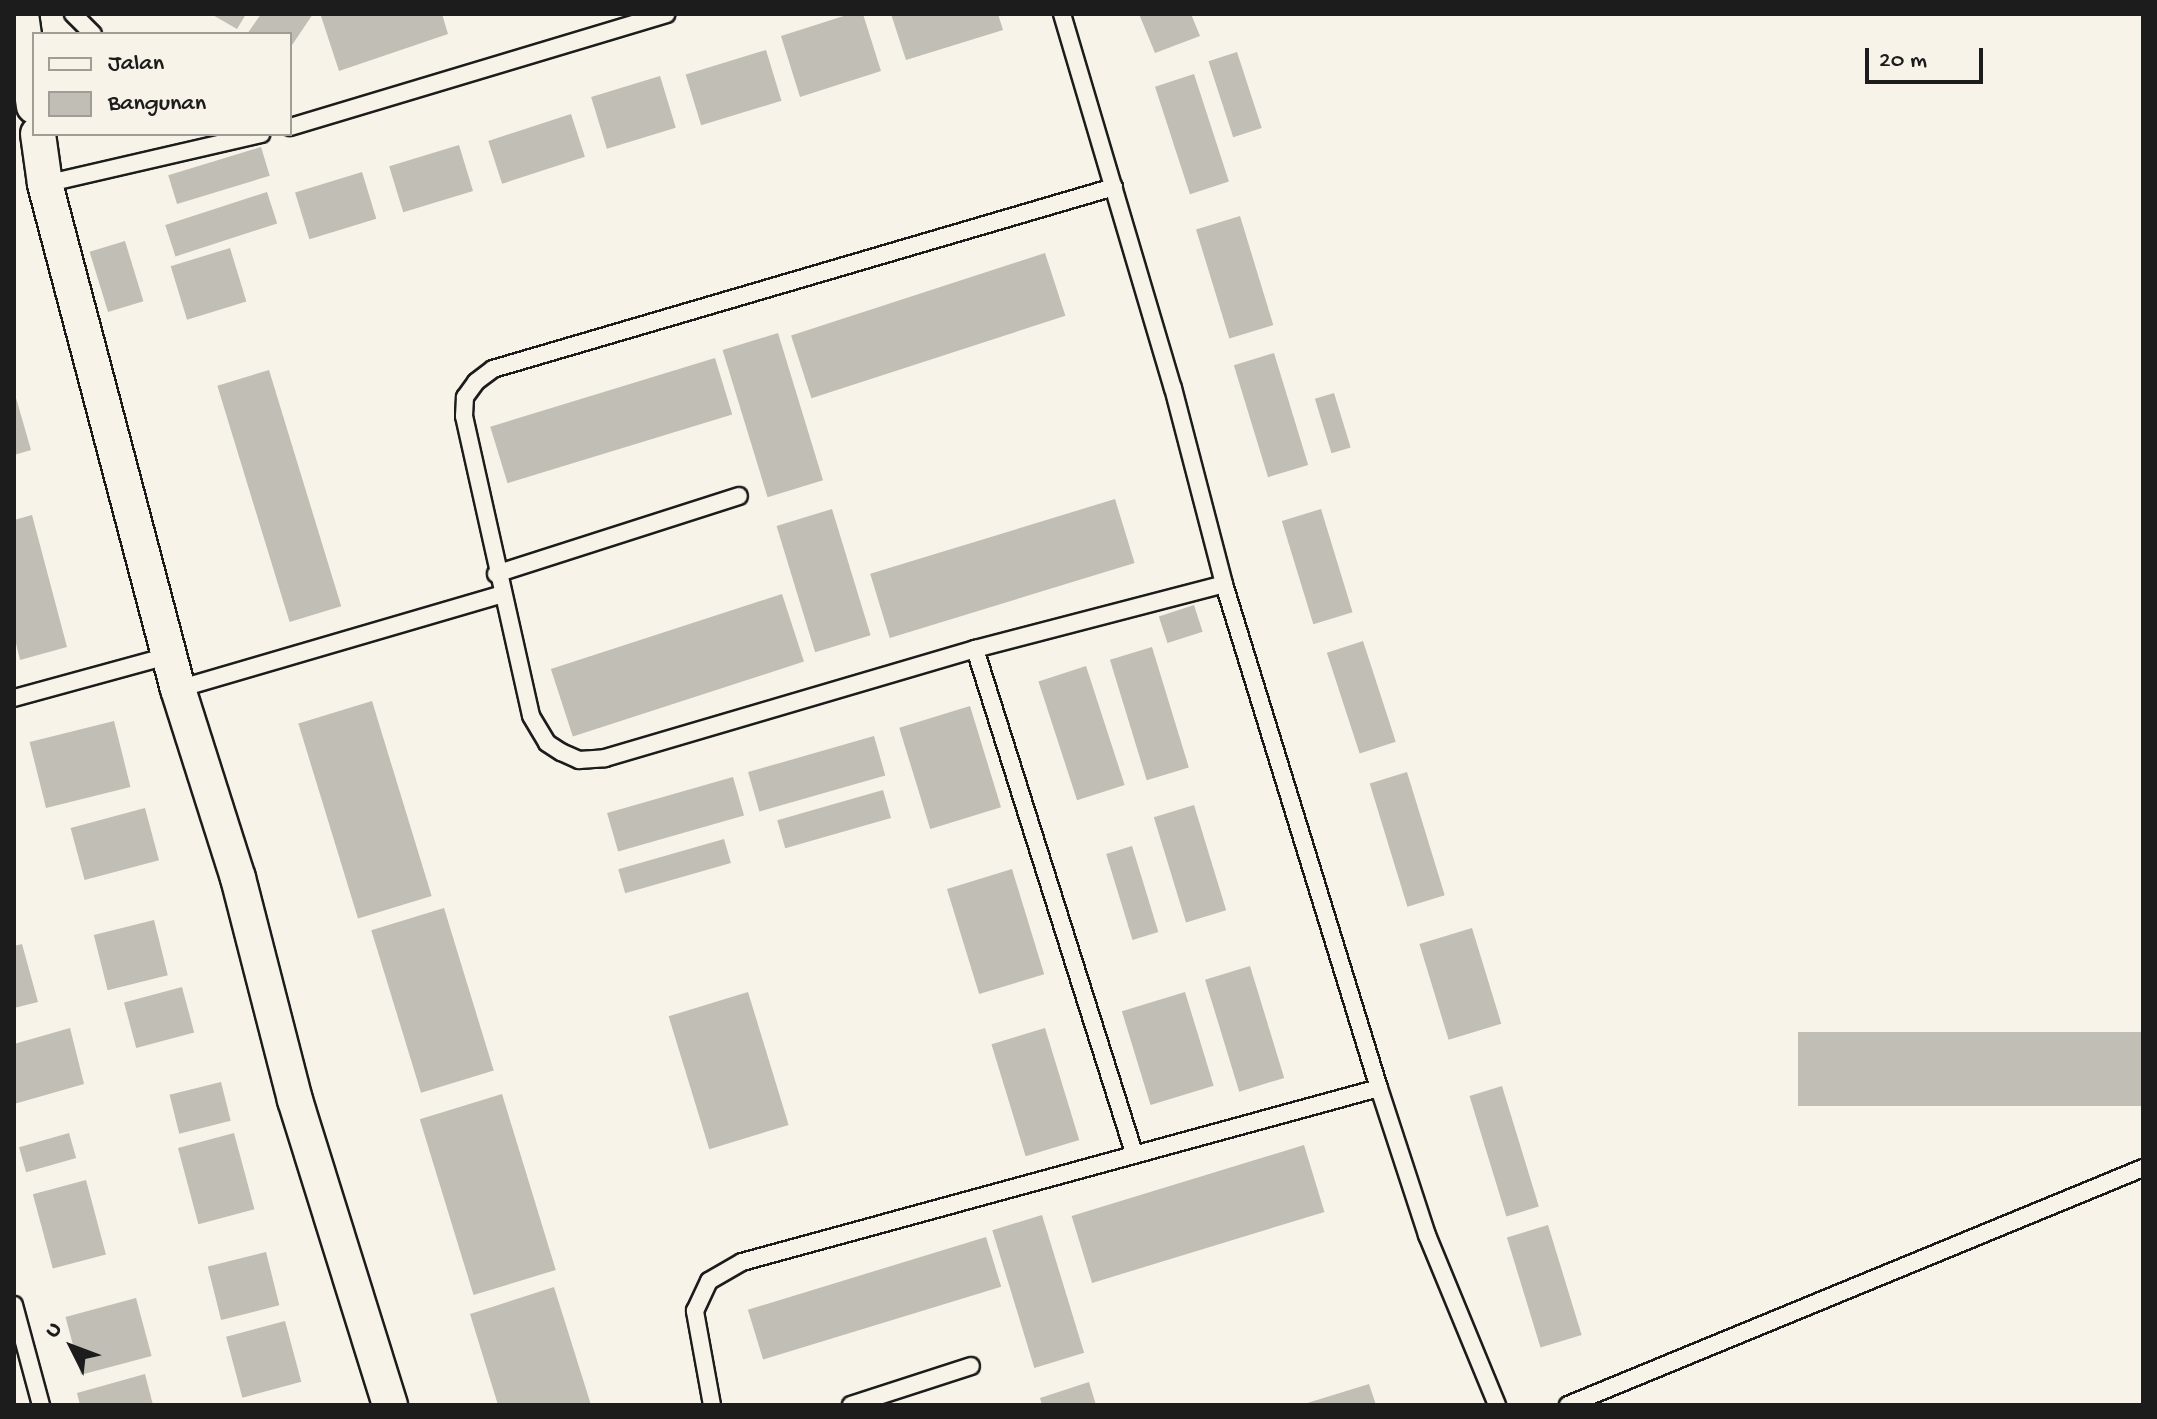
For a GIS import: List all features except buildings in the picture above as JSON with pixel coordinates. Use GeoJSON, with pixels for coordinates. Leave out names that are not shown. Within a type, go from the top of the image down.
{"type":"FeatureCollection","features":[{"type":"Feature","properties":{"kind":"street"},"geometry":{"type":"LineString","coordinates":[[21,14],[32,92]]}},
{"type":"Feature","properties":{"kind":"street"},"geometry":{"type":"LineString","coordinates":[[38,136],[45,184],[178,689],[238,878],[295,1100],[390,1405]]}},
{"type":"Feature","properties":{"kind":"lane"},"geometry":{"type":"LineString","coordinates":[[73,14],[91,32]]}},
{"type":"Feature","properties":{"kind":"lane"},"geometry":{"type":"LineString","coordinates":[[292,127],[666,14]]}},
{"type":"Feature","properties":{"kind":"lane"},"geometry":{"type":"LineString","coordinates":[[1062,14],[1114,187],[1224,584],[1379,1088],[1427,1235],[1497,1405]]}},
{"type":"Feature","properties":{"kind":"lane"},"geometry":{"type":"LineString","coordinates":[[45,184],[252,136]]}},
{"type":"Feature","properties":{"kind":"lane"},"geometry":{"type":"LineString","coordinates":[[1114,187],[493,369],[465,397],[464,416],[500,595],[531,716],[547,743],[579,760],[605,758],[975,649],[1224,584]]}},
{"type":"Feature","properties":{"kind":"lane"},"geometry":{"type":"LineString","coordinates":[[496,574],[739,496]]}},
{"type":"Feature","properties":{"kind":"lane"},"geometry":{"type":"LineString","coordinates":[[178,689],[500,595]]}},
{"type":"Feature","properties":{"kind":"lane"},"geometry":{"type":"LineString","coordinates":[[975,649],[1134,1153]]}},
{"type":"Feature","properties":{"kind":"lane"},"geometry":{"type":"LineString","coordinates":[[14,698],[171,655]]}},
{"type":"Feature","properties":{"kind":"lane"},"geometry":{"type":"LineString","coordinates":[[712,1405],[695,1311],[709,1281],[742,1262],[1379,1088]]}},
{"type":"Feature","properties":{"kind":"lane"},"geometry":{"type":"LineString","coordinates":[[1568,1405],[2143,1168]]}},
{"type":"Feature","properties":{"kind":"lane"},"geometry":{"type":"LineString","coordinates":[[14,1305],[41,1405]]}},
{"type":"Feature","properties":{"kind":"lane"},"geometry":{"type":"LineString","coordinates":[[851,1405],[971,1366]]}}]}
